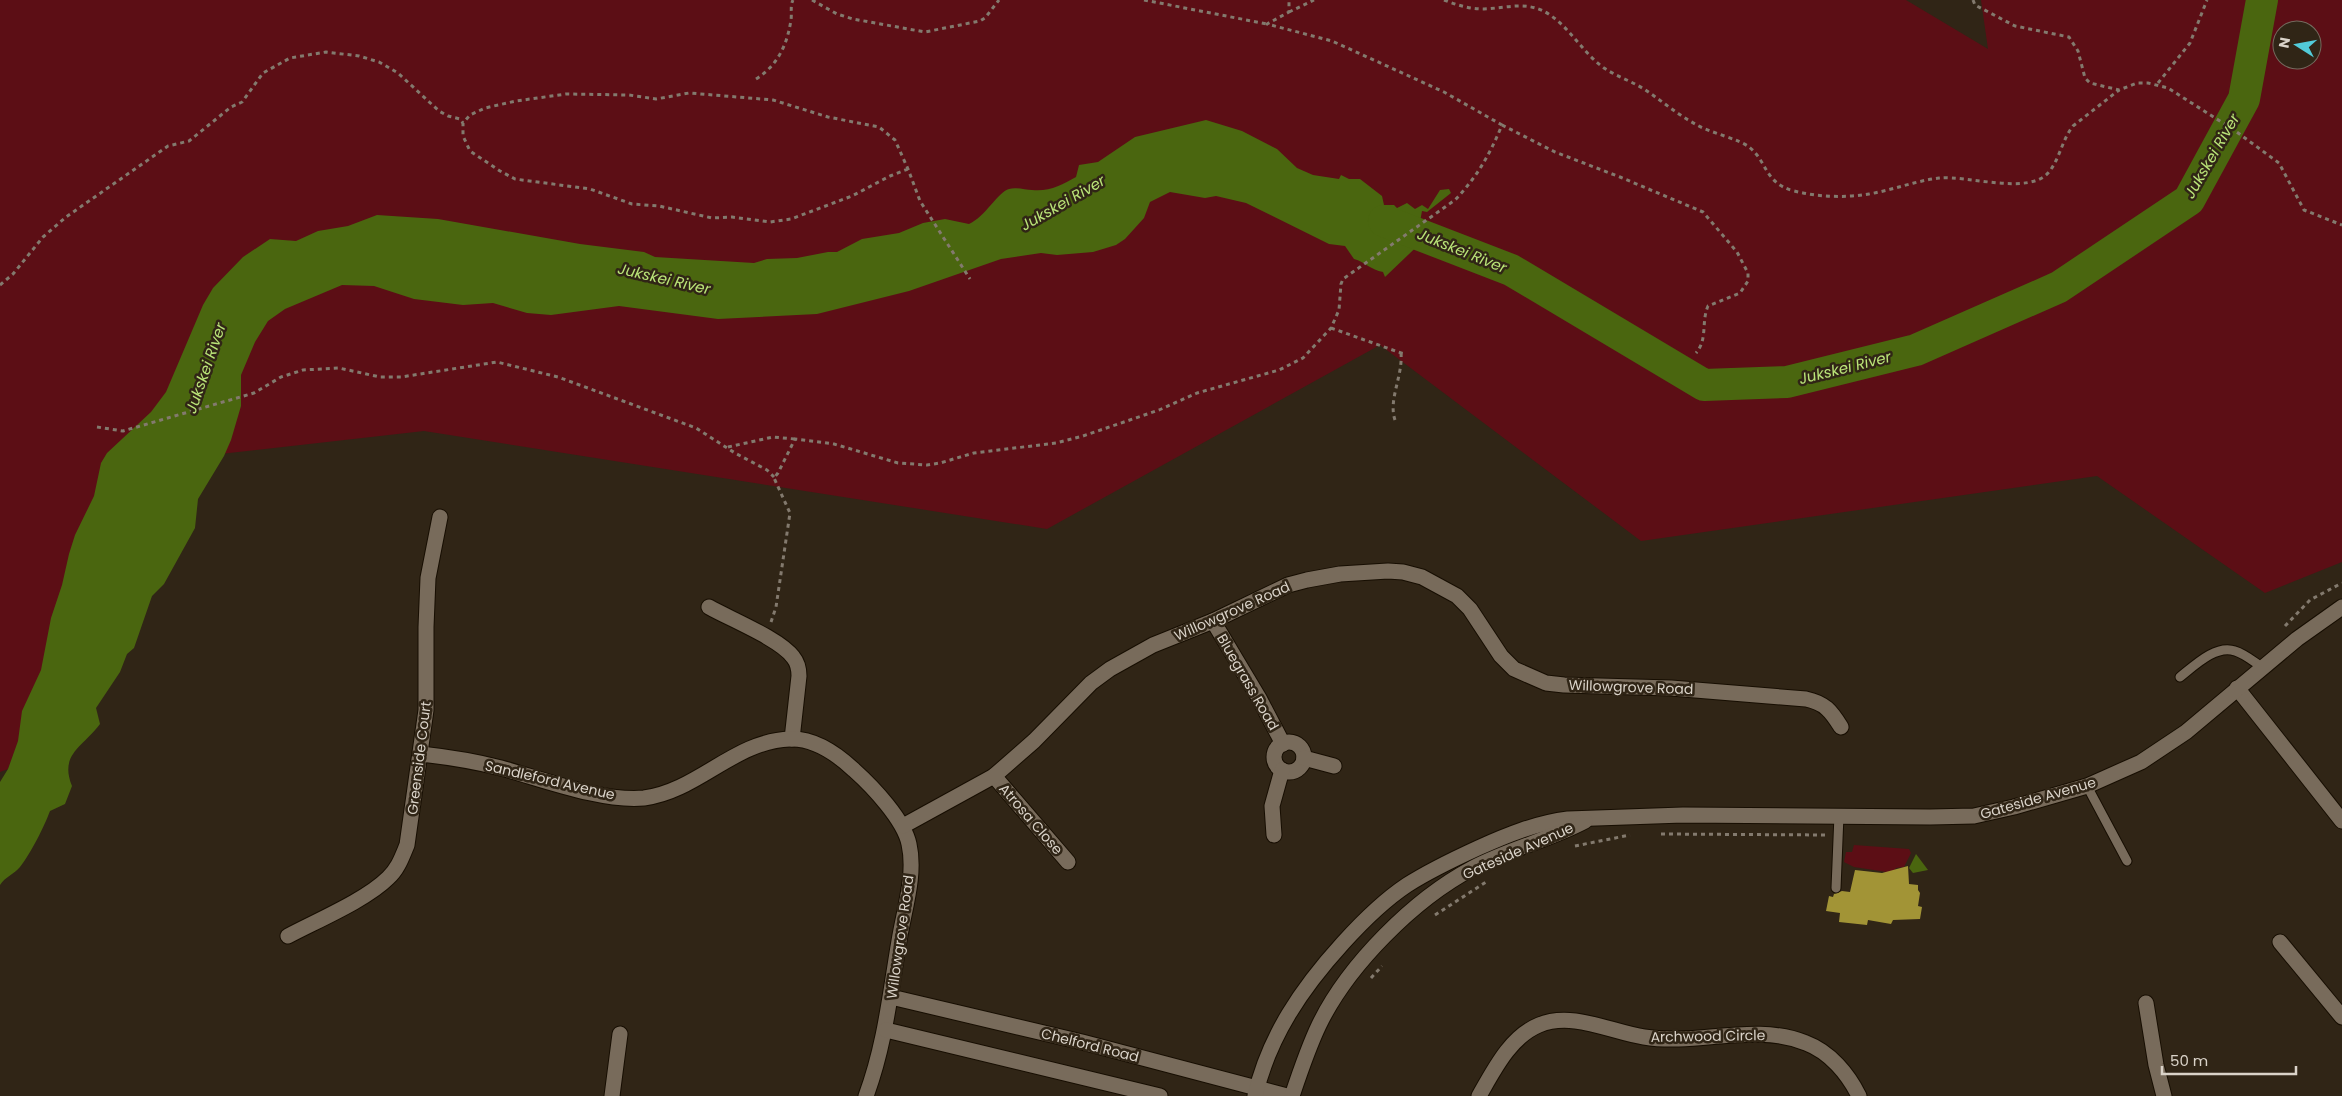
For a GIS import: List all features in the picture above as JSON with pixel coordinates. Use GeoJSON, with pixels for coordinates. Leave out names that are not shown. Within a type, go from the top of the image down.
{"type":"FeatureCollection","features":[{"type":"Feature","properties":{"kind":"street","name":"Greenside Court"},"geometry":{"type":"LineString","coordinates":[[288,936],[375,889],[389,878],[400,864],[407,845],[421,754],[427,688],[426,600],[428,578],[440,517]]}},
{"type":"Feature","properties":{"kind":"street","name":"Willowgrove Road"},"geometry":{"type":"LineString","coordinates":[[866,1096],[886,1030],[899,940],[909,889],[910,845],[904,826],[994,776],[1034,740],[1091,682],[1110,669],[1153,645],[1213,621],[1288,585],[1340,574],[1388,570],[1403,572],[1422,577],[1457,596],[1470,609],[1501,656],[1514,669],[1528,677],[1546,683],[1564,685],[1671,688],[1806,699],[1820,702],[1831,711],[1841,727]]}},
{"type":"Feature","properties":{"kind":"street"},"geometry":{"type":"LineString","coordinates":[[708,607],[787,650],[799,667],[792,739]]}},
{"type":"Feature","properties":{"kind":"street","name":"Gateside Avenue"},"geometry":{"type":"LineString","coordinates":[[1256,1092],[1275,1038],[1302,991],[1344,942],[1379,907],[1407,885],[1427,874],[1518,831],[1549,822],[1588,819],[1683,815],[1974,816],[2014,807],[2086,786],[2112,776],[2159,751],[2208,714],[2297,639],[2342,607]]}},
{"type":"Feature","properties":{"kind":"street","name":"Bluegrass Road"},"geometry":{"type":"LineString","coordinates":[[1213,621],[1283,744]]}},
{"type":"Feature","properties":{"kind":"street"},"geometry":{"type":"LineString","coordinates":[[2237,688],[2342,821]]}},
{"type":"Feature","properties":{"kind":"street","name":"Sandleford Avenue"},"geometry":{"type":"LineString","coordinates":[[421,754],[499,768],[583,790],[616,796],[643,798],[682,786],[739,752],[776,740],[792,739],[810,742],[840,758],[860,775],[904,826]]}},
{"type":"Feature","properties":{"kind":"street"},"geometry":{"type":"LineString","coordinates":[[1288,742],[1298,745],[1302,749],[1304,758],[1298,768],[1287,772],[1278,766],[1274,756],[1279,746],[1283,744],[1288,742]]}},
{"type":"Feature","properties":{"kind":"street"},"geometry":{"type":"LineString","coordinates":[[1304,758],[1334,766]]}},
{"type":"Feature","properties":{"kind":"street"},"geometry":{"type":"LineString","coordinates":[[1274,835],[1272,806],[1282,770]]}},
{"type":"Feature","properties":{"kind":"street","name":"Atrosa Close"},"geometry":{"type":"LineString","coordinates":[[994,776],[1068,862]]}},
{"type":"Feature","properties":{"kind":"street","name":"Gateside Avenue"},"geometry":{"type":"LineString","coordinates":[[1292,1096],[1319,1025],[1335,997],[1387,933],[1430,896],[1472,868],[1559,834],[1588,819]]}},
{"type":"Feature","properties":{"kind":"street"},"geometry":{"type":"LineString","coordinates":[[2280,942],[2342,1017]]}},
{"type":"Feature","properties":{"kind":"street","name":"Chelford Road"},"geometry":{"type":"LineString","coordinates":[[892,998],[1082,1042],[1256,1092],[1287,1096]]}},
{"type":"Feature","properties":{"kind":"street"},"geometry":{"type":"LineString","coordinates":[[2146,1003],[2156,1065],[2164,1096]]}},
{"type":"Feature","properties":{"kind":"street","name":"Archwood Circle"},"geometry":{"type":"LineString","coordinates":[[1479,1096],[1494,1069],[1523,1035],[1539,1024],[1553,1021],[1573,1021],[1644,1038],[1668,1040],[1748,1034],[1771,1034],[1792,1038],[1808,1043],[1828,1056],[1840,1068],[1859,1096]]}},
{"type":"Feature","properties":{"kind":"street"},"geometry":{"type":"LineString","coordinates":[[886,1030],[1160,1096]]}},
{"type":"Feature","properties":{"kind":"street"},"geometry":{"type":"LineString","coordinates":[[612,1096],[620,1034]]}},
{"type":"Feature","properties":{"kind":"lane"},"geometry":{"type":"LineString","coordinates":[[2180,677],[2205,658],[2226,650],[2235,650],[2262,667]]}},
{"type":"Feature","properties":{"kind":"lane"},"geometry":{"type":"LineString","coordinates":[[2086,786],[2127,861]]}},
{"type":"Feature","properties":{"kind":"lane"},"geometry":{"type":"LineString","coordinates":[[1836,888],[1840,815]]}},
{"type":"Feature","properties":{"kind":"path"},"geometry":{"type":"LineString","coordinates":[[812,0],[837,14],[853,19],[925,32],[980,21],[985,18],[999,0]]}},
{"type":"Feature","properties":{"kind":"path"},"geometry":{"type":"LineString","coordinates":[[1144,0],[1267,24],[1332,41],[1444,92],[1555,152],[1702,212],[1737,252],[1748,273],[1748,281],[1740,293],[1708,306],[1705,314],[1703,346],[1696,353]]}},
{"type":"Feature","properties":{"kind":"path"},"geometry":{"type":"LineString","coordinates":[[1289,0],[1289,12]]}},
{"type":"Feature","properties":{"kind":"path"},"geometry":{"type":"LineString","coordinates":[[1267,24],[1314,0]]}},
{"type":"Feature","properties":{"kind":"path"},"geometry":{"type":"LineString","coordinates":[[1444,0],[1462,7],[1484,9],[1519,5],[1531,7],[1550,15],[1605,69],[1641,88],[1697,125],[1748,146],[1778,184],[1793,191],[1825,196],[1869,194],[1914,182],[1954,177],[2005,183],[2032,183],[2041,180],[2053,167],[2068,132],[2073,126],[2119,90],[2138,83],[2158,83],[2234,130],[2279,163],[2304,210],[2342,225]]}},
{"type":"Feature","properties":{"kind":"path"},"geometry":{"type":"LineString","coordinates":[[1973,0],[1975,5],[2015,26],[2069,37],[2078,51],[2085,78],[2096,85],[2119,90]]}},
{"type":"Feature","properties":{"kind":"path"},"geometry":{"type":"LineString","coordinates":[[2158,83],[2190,44],[2207,0]]}},
{"type":"Feature","properties":{"kind":"path"},"geometry":{"type":"LineString","coordinates":[[756,79],[775,64],[782,52],[791,19],[793,1]]}},
{"type":"Feature","properties":{"kind":"path"},"geometry":{"type":"LineString","coordinates":[[0,285],[13,274],[43,237],[66,217],[168,146],[189,141],[214,123],[231,107],[242,102],[263,73],[290,58],[326,52],[359,56],[379,62],[398,74],[439,111],[460,119],[463,123],[463,136],[470,151],[500,172],[516,180],[590,189],[632,204],[659,206],[712,218],[732,217],[770,222],[791,219],[852,196],[890,176],[908,169]]}},
{"type":"Feature","properties":{"kind":"path"},"geometry":{"type":"LineString","coordinates":[[463,123],[470,116],[484,108],[516,101],[566,94],[629,95],[656,99],[689,93],[773,100],[828,117],[879,127],[895,140],[920,201],[970,279]]}},
{"type":"Feature","properties":{"kind":"path"},"geometry":{"type":"LineString","coordinates":[[727,447],[773,437],[794,438],[834,444],[898,463],[927,465],[982,451],[1056,443],[1132,420],[1198,393],[1279,370],[1302,358],[1330,328],[1339,310],[1343,279],[1455,200],[1478,175],[1490,154],[1502,125]]}},
{"type":"Feature","properties":{"kind":"path"},"geometry":{"type":"LineString","coordinates":[[1330,328],[1402,354],[1400,378],[1392,413],[1395,420]]}},
{"type":"Feature","properties":{"kind":"path"},"geometry":{"type":"LineString","coordinates":[[97,427],[127,430],[254,393],[282,377],[312,368],[339,368],[380,376],[401,376],[497,362],[558,377],[655,411],[696,428],[767,470],[774,478],[790,514],[776,607],[764,636]]}},
{"type":"Feature","properties":{"kind":"path"},"geometry":{"type":"LineString","coordinates":[[774,478],[794,438]]}},
{"type":"Feature","properties":{"kind":"shaded area"},"geometry":{"type":"Polygon","coordinates":[[[0,0],[1906,0],[1988,49],[1981,0],[2342,0],[2342,562],[2265,593],[2097,476],[1641,541],[1380,345],[1047,529],[424,431],[122,465],[8,769],[0,772],[0,0]]]}},
{"type":"Feature","properties":{"kind":"shaded area"},"geometry":{"type":"Polygon","coordinates":[[[1854,845],[1909,849],[1911,853],[1904,867],[1896,868],[1893,873],[1854,867],[1844,862],[1846,852],[1852,852],[1854,845]]]}},
{"type":"Feature","properties":{"kind":"water"},"geometry":{"type":"Polygon","coordinates":[[[1206,120],[1242,131],[1277,149],[1297,168],[1313,175],[1339,179],[1341,175],[1349,179],[1360,179],[1382,196],[1384,205],[1394,205],[1397,208],[1407,203],[1415,209],[1422,205],[1428,209],[1440,190],[1449,189],[1451,193],[1427,212],[1422,211],[1420,222],[1429,228],[1428,230],[1431,233],[1385,277],[1383,272],[1354,259],[1345,246],[1329,244],[1246,203],[1216,196],[1205,198],[1170,192],[1150,202],[1144,218],[1125,239],[1116,245],[1093,252],[1057,255],[1041,253],[1001,259],[909,291],[817,314],[718,319],[619,306],[551,315],[527,313],[493,303],[463,305],[414,299],[374,286],[342,285],[285,309],[268,321],[255,342],[241,375],[241,406],[231,440],[224,456],[198,499],[195,528],[164,584],[152,596],[134,648],[127,654],[120,672],[96,708],[100,724],[71,758],[68,766],[72,786],[65,804],[50,811],[37,840],[24,861],[0,885],[0,782],[8,769],[18,741],[22,711],[41,670],[51,618],[62,585],[69,554],[75,535],[94,496],[101,463],[107,453],[151,412],[166,392],[203,305],[213,288],[243,257],[270,239],[296,241],[318,231],[348,226],[377,215],[438,219],[580,244],[644,252],[655,257],[754,263],[767,259],[797,258],[837,252],[862,239],[899,233],[923,223],[945,219],[969,224],[975,221],[1000,195],[1009,189],[1044,190],[1055,187],[1076,177],[1079,165],[1098,162],[1135,137],[1206,120]]]}},
{"type":"Feature","properties":{"kind":"water"},"geometry":{"type":"Polygon","coordinates":[[[1916,854],[1928,870],[1913,873],[1909,868],[1916,854]]]}},
{"type":"Feature","properties":{"kind":"building"},"geometry":{"type":"Polygon","coordinates":[[[1908,866],[1909,884],[1918,885],[1920,893],[1918,906],[1922,907],[1920,919],[1893,920],[1891,924],[1868,920],[1867,925],[1839,922],[1840,913],[1826,911],[1829,896],[1833,897],[1834,894],[1842,891],[1850,892],[1855,870],[1882,873],[1908,866]]]}},
{"type":"Feature","properties":{"kind":"waterway","name":"Jukskei River"},"geometry":{"type":"LineString","coordinates":[[1384,221],[1511,270],[1704,385],[1787,382],[1916,350],[2059,287],[2189,200],[2244,99],[2262,0]]}}]}
